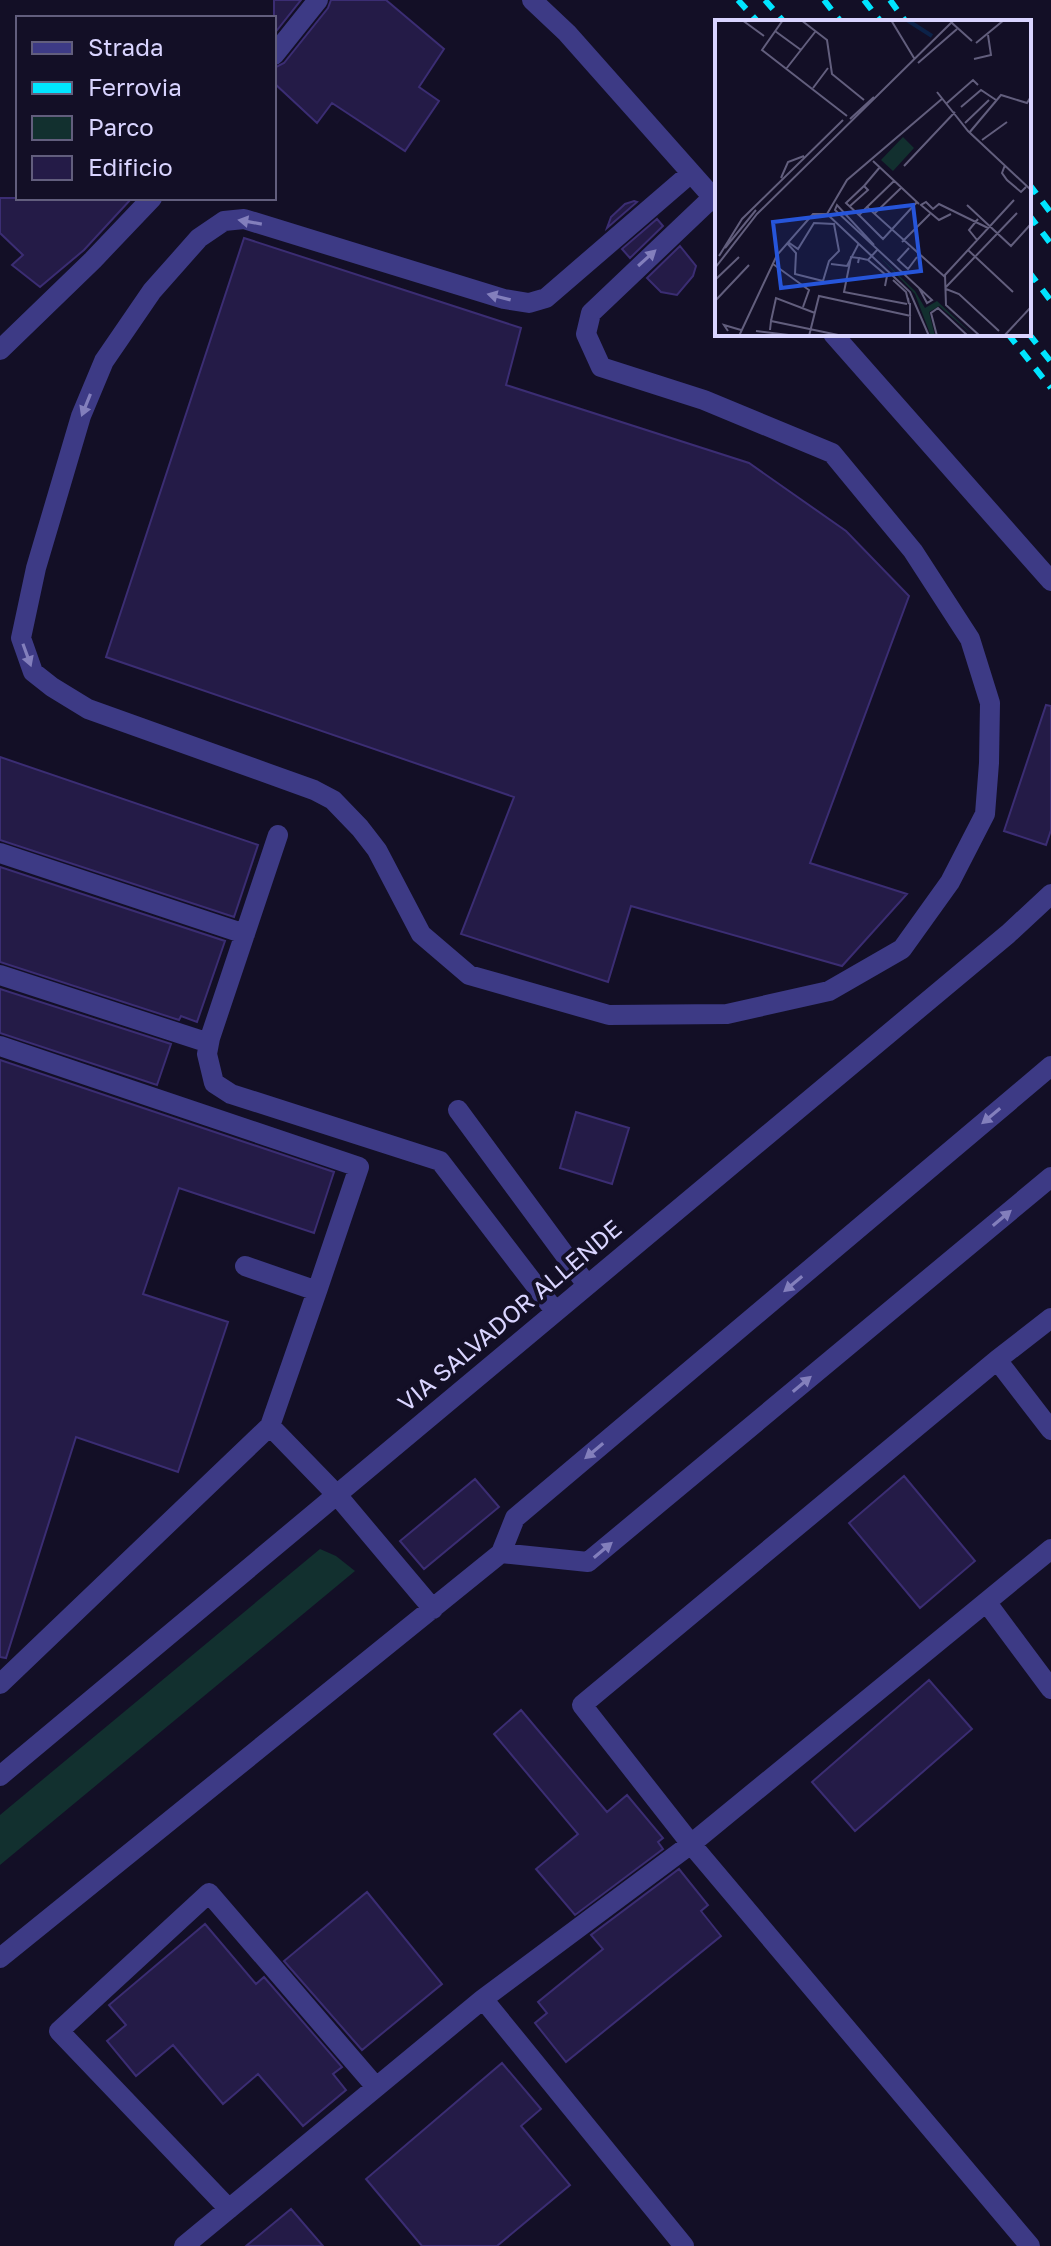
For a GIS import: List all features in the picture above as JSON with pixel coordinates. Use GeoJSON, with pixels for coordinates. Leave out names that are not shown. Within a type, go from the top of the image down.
{"type":"FeatureCollection","features":[{"type":"Feature","properties":{"kind":"street"},"geometry":{"type":"LineString","coordinates":[[276,52],[318,0]]}},
{"type":"Feature","properties":{"kind":"street"},"geometry":{"type":"LineString","coordinates":[[532,0],[567,33],[715,200],[591,313],[586,334],[601,367],[704,400],[832,453],[913,551],[970,639],[990,703],[985,814],[950,882],[902,949],[829,991],[727,1014],[609,1015],[469,975],[421,934],[377,850],[333,800],[314,790],[88,709],[33,672],[21,638],[36,568],[81,416],[104,361],[152,291],[199,238],[224,221],[244,219],[504,299],[529,303],[546,298],[691,173]]}},
{"type":"Feature","properties":{"kind":"street"},"geometry":{"type":"LineString","coordinates":[[0,350],[150,200]]}},
{"type":"Feature","properties":{"kind":"street"},"geometry":{"type":"LineString","coordinates":[[835,336],[1051,581]]}},
{"type":"Feature","properties":{"kind":"street"},"geometry":{"type":"LineString","coordinates":[[278,835],[209,1043],[207,1054],[214,1083],[231,1094],[440,1161],[555,1311]]}},
{"type":"Feature","properties":{"kind":"street"},"geometry":{"type":"LineString","coordinates":[[0,853],[245,934]]}},
{"type":"Feature","properties":{"kind":"street","name":"VIA SALVADOR ALLENDE"},"geometry":{"type":"LineString","coordinates":[[0,1776],[1008,934],[1051,894]]}},
{"type":"Feature","properties":{"kind":"street"},"geometry":{"type":"LineString","coordinates":[[0,975],[209,1043]]}},
{"type":"Feature","properties":{"kind":"street"},"geometry":{"type":"LineString","coordinates":[[0,1046],[359,1167],[270,1426],[0,1684]]}},
{"type":"Feature","properties":{"kind":"street"},"geometry":{"type":"LineString","coordinates":[[0,1958],[501,1553],[515,1518],[1051,1066]]}},
{"type":"Feature","properties":{"kind":"street"},"geometry":{"type":"LineString","coordinates":[[458,1110],[587,1285]]}},
{"type":"Feature","properties":{"kind":"street"},"geometry":{"type":"LineString","coordinates":[[501,1553],[588,1562],[1051,1177]]}},
{"type":"Feature","properties":{"kind":"street"},"geometry":{"type":"LineString","coordinates":[[245,1266],[317,1291]]}},
{"type":"Feature","properties":{"kind":"street"},"geometry":{"type":"LineString","coordinates":[[1030,2246],[691,1844],[582,1705],[1051,1318]]}},
{"type":"Feature","properties":{"kind":"street"},"geometry":{"type":"LineString","coordinates":[[997,1360],[1051,1430]]}},
{"type":"Feature","properties":{"kind":"street"},"geometry":{"type":"LineString","coordinates":[[270,1426],[337,1495],[433,1609]]}},
{"type":"Feature","properties":{"kind":"street"},"geometry":{"type":"LineString","coordinates":[[184,2246],[483,1999],[691,1844],[1051,1549]]}},
{"type":"Feature","properties":{"kind":"street"},"geometry":{"type":"LineString","coordinates":[[987,1603],[1051,1689]]}},
{"type":"Feature","properties":{"kind":"street"},"geometry":{"type":"LineString","coordinates":[[229,2209],[59,2031],[209,1893],[376,2087]]}},
{"type":"Feature","properties":{"kind":"street"},"geometry":{"type":"LineString","coordinates":[[483,1999],[684,2246]]}},
{"type":"Feature","properties":{"kind":"green space"},"geometry":{"type":"Polygon","coordinates":[[[320,1549],[336,1556],[355,1571],[0,1865],[0,1815],[320,1549]]]}},
{"type":"Feature","properties":{"kind":"building"},"geometry":{"type":"Polygon","coordinates":[[[274,0],[301,0],[276,31],[274,0]]]}},
{"type":"Feature","properties":{"kind":"building"},"geometry":{"type":"Polygon","coordinates":[[[331,0],[386,0],[444,49],[419,87],[439,101],[405,151],[332,103],[317,123],[276,85],[276,67],[284,63],[331,0]]]}},
{"type":"Feature","properties":{"kind":"building"},"geometry":{"type":"Polygon","coordinates":[[[0,198],[130,200],[84,250],[40,287],[12,265],[23,255],[0,233],[0,198]]]}},
{"type":"Feature","properties":{"kind":"building"},"geometry":{"type":"Polygon","coordinates":[[[637,202],[607,228],[611,217],[625,204],[637,202]]]}},
{"type":"Feature","properties":{"kind":"building"},"geometry":{"type":"Polygon","coordinates":[[[657,219],[663,226],[630,258],[622,249],[657,219]]]}},
{"type":"Feature","properties":{"kind":"building"},"geometry":{"type":"Polygon","coordinates":[[[244,238],[521,328],[506,385],[749,463],[846,531],[909,596],[810,863],[907,894],[842,966],[631,906],[608,982],[461,934],[514,797],[106,657],[244,238]]]}},
{"type":"Feature","properties":{"kind":"building"},"geometry":{"type":"Polygon","coordinates":[[[680,246],[696,266],[693,276],[677,295],[661,292],[647,278],[680,246]]]}},
{"type":"Feature","properties":{"kind":"building"},"geometry":{"type":"Polygon","coordinates":[[[1046,705],[1051,706],[1051,830],[1046,845],[1004,831],[1046,705]]]}},
{"type":"Feature","properties":{"kind":"building"},"geometry":{"type":"Polygon","coordinates":[[[0,757],[258,845],[234,917],[0,840],[0,757]]]}},
{"type":"Feature","properties":{"kind":"building"},"geometry":{"type":"Polygon","coordinates":[[[0,867],[225,941],[197,1022],[181,1016],[179,1020],[0,962],[0,867]]]}},
{"type":"Feature","properties":{"kind":"building"},"geometry":{"type":"Polygon","coordinates":[[[0,989],[171,1044],[157,1085],[0,1033],[0,989]]]}},
{"type":"Feature","properties":{"kind":"building"},"geometry":{"type":"Polygon","coordinates":[[[0,1060],[334,1172],[314,1233],[179,1188],[143,1294],[228,1322],[178,1472],[76,1437],[6,1658],[0,1657],[0,1060]]]}},
{"type":"Feature","properties":{"kind":"building"},"geometry":{"type":"Polygon","coordinates":[[[576,1112],[629,1128],[612,1184],[560,1168],[576,1112]]]}},
{"type":"Feature","properties":{"kind":"building"},"geometry":{"type":"Polygon","coordinates":[[[904,1476],[975,1561],[920,1608],[849,1523],[904,1476]]]}},
{"type":"Feature","properties":{"kind":"building"},"geometry":{"type":"Polygon","coordinates":[[[475,1479],[499,1507],[424,1569],[400,1541],[475,1479]]]}},
{"type":"Feature","properties":{"kind":"building"},"geometry":{"type":"Polygon","coordinates":[[[929,1680],[972,1729],[855,1831],[812,1782],[929,1680]]]}},
{"type":"Feature","properties":{"kind":"building"},"geometry":{"type":"Polygon","coordinates":[[[521,1710],[607,1812],[627,1795],[663,1838],[658,1842],[663,1849],[575,1915],[536,1869],[578,1834],[494,1734],[521,1710]]]}},
{"type":"Feature","properties":{"kind":"building"},"geometry":{"type":"Polygon","coordinates":[[[679,1869],[708,1905],[701,1911],[721,1936],[566,2062],[535,2023],[547,2013],[538,2002],[603,1949],[591,1935],[679,1869]]]}},
{"type":"Feature","properties":{"kind":"building"},"geometry":{"type":"Polygon","coordinates":[[[367,1892],[442,1984],[362,2050],[284,1961],[367,1892]]]}},
{"type":"Feature","properties":{"kind":"building"},"geometry":{"type":"Polygon","coordinates":[[[205,1924],[256,1984],[264,1977],[342,2067],[333,2074],[346,2090],[303,2126],[258,2074],[223,2104],[173,2045],[136,2076],[107,2041],[126,2025],[109,2005],[205,1924]]]}},
{"type":"Feature","properties":{"kind":"building"},"geometry":{"type":"Polygon","coordinates":[[[502,2063],[541,2109],[521,2126],[570,2185],[497,2246],[422,2246],[366,2179],[502,2063]]]}},
{"type":"Feature","properties":{"kind":"building"},"geometry":{"type":"Polygon","coordinates":[[[291,2209],[323,2246],[246,2246],[291,2209]]]}},
{"type":"Feature","properties":{"kind":"railway"},"geometry":{"type":"LineString","coordinates":[[738,0],[756,20]]}},
{"type":"Feature","properties":{"kind":"railway"},"geometry":{"type":"LineString","coordinates":[[765,0],[782,20]]}},
{"type":"Feature","properties":{"kind":"railway"},"geometry":{"type":"LineString","coordinates":[[824,0],[839,20]]}},
{"type":"Feature","properties":{"kind":"railway"},"geometry":{"type":"LineString","coordinates":[[864,0],[879,20]]}},
{"type":"Feature","properties":{"kind":"railway"},"geometry":{"type":"LineString","coordinates":[[890,0],[905,20]]}},
{"type":"Feature","properties":{"kind":"railway"},"geometry":{"type":"LineString","coordinates":[[1031,187],[1051,213]]}},
{"type":"Feature","properties":{"kind":"railway"},"geometry":{"type":"LineString","coordinates":[[1031,218],[1051,244]]}},
{"type":"Feature","properties":{"kind":"railway"},"geometry":{"type":"LineString","coordinates":[[1031,275],[1051,301]]}},
{"type":"Feature","properties":{"kind":"railway"},"geometry":{"type":"LineString","coordinates":[[1010,336],[1051,388]]}},
{"type":"Feature","properties":{"kind":"railway"},"geometry":{"type":"LineString","coordinates":[[1031,336],[1051,362]]}}]}
